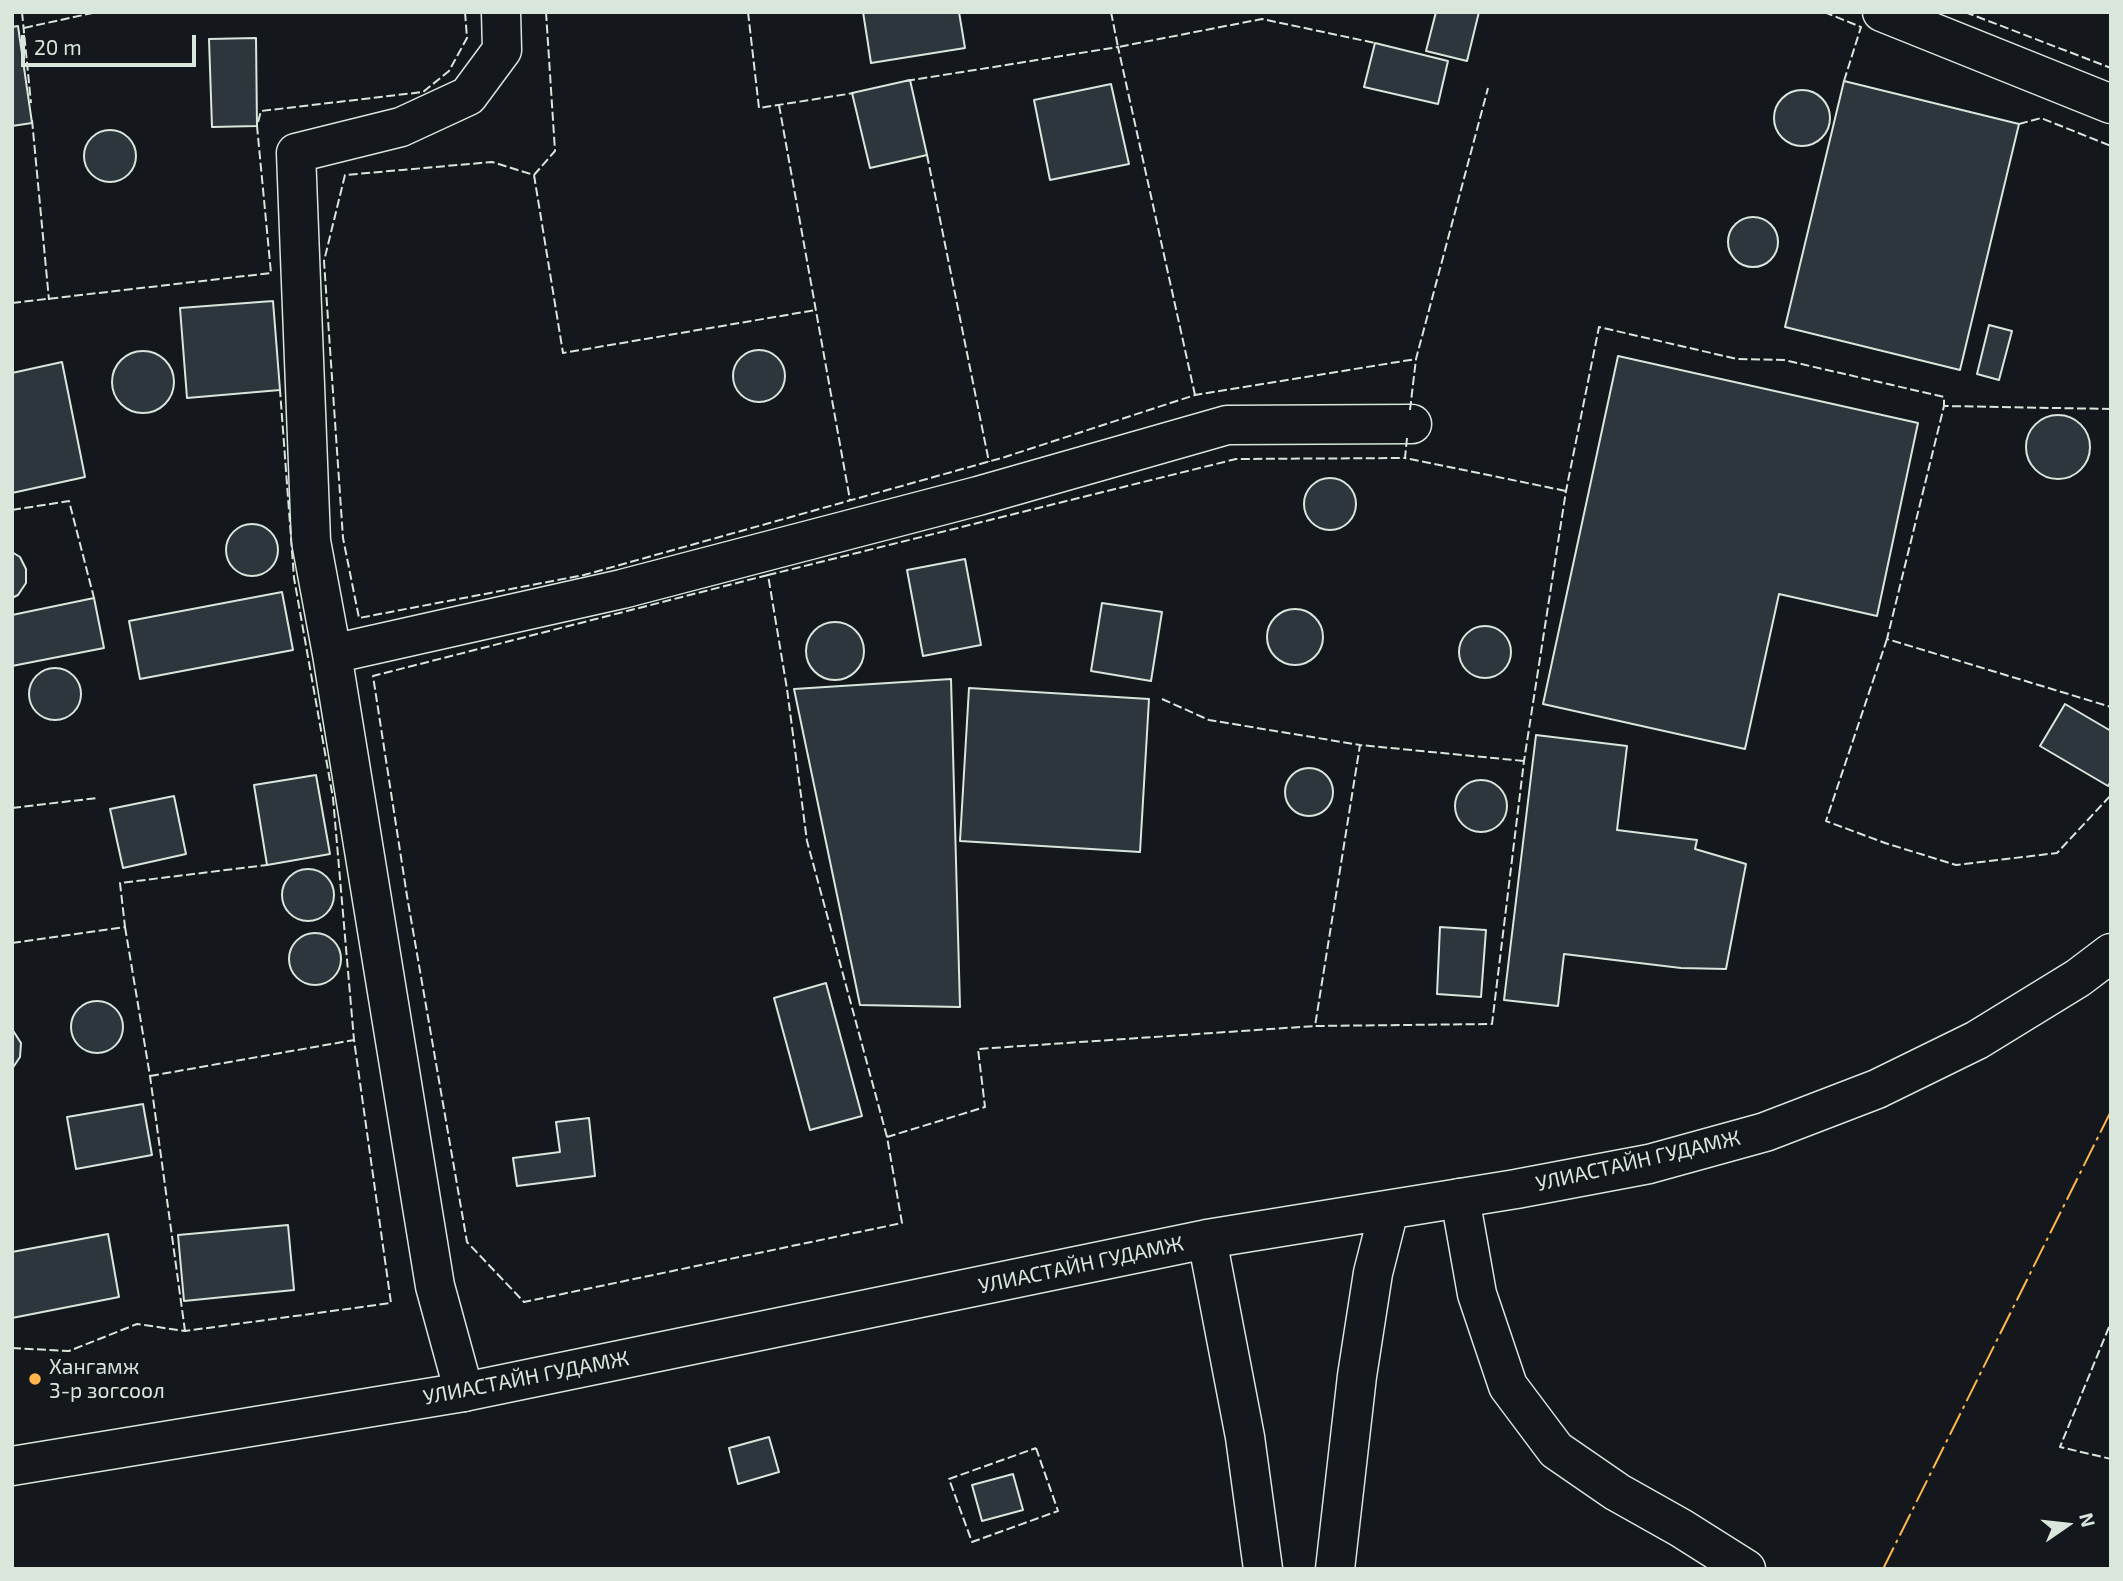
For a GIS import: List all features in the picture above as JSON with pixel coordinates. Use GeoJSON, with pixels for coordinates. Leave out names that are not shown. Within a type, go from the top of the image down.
{"type":"FeatureCollection","features":[{"type":"Feature","properties":{"kind":"street"},"geometry":{"type":"LineString","coordinates":[[464,1392],[435,1286],[332,654],[311,541],[296,153],[401,127],[468,96],[502,50],[502,12]]}},
{"type":"Feature","properties":{"kind":"street"},"geometry":{"type":"LineString","coordinates":[[1882,12],[2111,104]]}},
{"type":"Feature","properties":{"kind":"street"},"geometry":{"type":"LineString","coordinates":[[332,654],[622,589],[978,496],[1227,425],[1412,424]]}},
{"type":"Feature","properties":{"kind":"street","name":"УЛИАСТАЙН ГУДАМЖ"},"geometry":{"type":"LineString","coordinates":[[12,1466],[464,1392],[1207,1239],[1649,1164],[1765,1132],[1877,1089],[1977,1040],[2078,978],[2111,953]]}},
{"type":"Feature","properties":{"kind":"street"},"geometry":{"type":"LineString","coordinates":[[1460,1198],[1477,1294],[1508,1386],[1556,1450],[1617,1492],[1746,1569]]}},
{"type":"Feature","properties":{"kind":"street"},"geometry":{"type":"LineString","coordinates":[[1335,1569],[1361,1350],[1373,1273],[1389,1210]]}},
{"type":"Feature","properties":{"kind":"street"},"geometry":{"type":"LineString","coordinates":[[1207,1239],[1245,1437],[1260,1565]]}},
{"type":"Feature","properties":{"kind":"building"},"geometry":{"type":"Polygon","coordinates":[[[863,12],[959,12],[965,48],[871,63],[863,12]]]}},
{"type":"Feature","properties":{"kind":"building"},"geometry":{"type":"Polygon","coordinates":[[[1436,12],[1479,12],[1467,61],[1426,51],[1436,12]]]}},
{"type":"Feature","properties":{"kind":"building"},"geometry":{"type":"Polygon","coordinates":[[[18,26],[32,123],[12,126],[12,27],[18,26]]]}},
{"type":"Feature","properties":{"kind":"building"},"geometry":{"type":"Polygon","coordinates":[[[256,38],[257,126],[212,127],[209,39],[256,38]]]}},
{"type":"Feature","properties":{"kind":"building"},"geometry":{"type":"Polygon","coordinates":[[[1375,43],[1448,61],[1438,104],[1364,87],[1375,43]]]}},
{"type":"Feature","properties":{"kind":"building"},"geometry":{"type":"Polygon","coordinates":[[[910,80],[927,155],[870,168],[852,93],[910,80]]]}},
{"type":"Feature","properties":{"kind":"building"},"geometry":{"type":"Polygon","coordinates":[[[1844,81],[2019,124],[1960,370],[1785,327],[1844,81]]]}},
{"type":"Feature","properties":{"kind":"building"},"geometry":{"type":"Polygon","coordinates":[[[1111,84],[1129,164],[1050,180],[1034,100],[1111,84]]]}},
{"type":"Feature","properties":{"kind":"building"},"geometry":{"type":"Polygon","coordinates":[[[1802,90],[1813,92],[1822,98],[1828,107],[1828,129],[1822,138],[1813,144],[1802,146],[1791,144],[1782,138],[1776,129],[1774,118],[1776,107],[1782,98],[1791,92],[1802,90]]]}},
{"type":"Feature","properties":{"kind":"building"},"geometry":{"type":"Polygon","coordinates":[[[110,130],[129,137],[136,156],[129,175],[110,182],[91,175],[84,156],[91,137],[110,130]]]}},
{"type":"Feature","properties":{"kind":"building"},"geometry":{"type":"Polygon","coordinates":[[[1753,217],[1770,225],[1778,242],[1770,259],[1753,267],[1736,259],[1728,242],[1736,225],[1753,217]]]}},
{"type":"Feature","properties":{"kind":"building"},"geometry":{"type":"Polygon","coordinates":[[[273,301],[280,390],[187,398],[180,308],[273,301]]]}},
{"type":"Feature","properties":{"kind":"building"},"geometry":{"type":"Polygon","coordinates":[[[1989,325],[2012,331],[1999,380],[1977,374],[1989,325]]]}},
{"type":"Feature","properties":{"kind":"building"},"geometry":{"type":"Polygon","coordinates":[[[759,350],[769,352],[777,358],[783,366],[783,386],[777,394],[769,400],[759,402],[749,400],[741,394],[735,386],[733,376],[735,366],[741,358],[749,352],[759,350]]]}},
{"type":"Feature","properties":{"kind":"building"},"geometry":{"type":"Polygon","coordinates":[[[137,351],[149,351],[165,360],[172,370],[172,394],[165,404],[149,413],[137,413],[126,408],[117,399],[112,388],[112,376],[117,365],[126,356],[137,351]]]}},
{"type":"Feature","properties":{"kind":"building"},"geometry":{"type":"Polygon","coordinates":[[[1618,356],[1918,423],[1877,616],[1779,594],[1745,749],[1543,704],[1618,356]]]}},
{"type":"Feature","properties":{"kind":"building"},"geometry":{"type":"Polygon","coordinates":[[[62,362],[85,477],[12,493],[12,373],[62,362]]]}},
{"type":"Feature","properties":{"kind":"building"},"geometry":{"type":"Polygon","coordinates":[[[2058,415],[2076,421],[2084,429],[2090,447],[2084,465],[2076,473],[2058,479],[2040,473],[2032,465],[2026,447],[2032,429],[2040,421],[2058,415]]]}},
{"type":"Feature","properties":{"kind":"building"},"geometry":{"type":"Polygon","coordinates":[[[1330,478],[1340,480],[1348,486],[1354,494],[1354,514],[1348,522],[1340,528],[1330,530],[1320,528],[1312,522],[1306,514],[1304,504],[1306,494],[1312,486],[1320,480],[1330,478]]]}},
{"type":"Feature","properties":{"kind":"building"},"geometry":{"type":"Polygon","coordinates":[[[252,524],[271,531],[278,550],[271,569],[252,576],[233,569],[226,550],[233,531],[252,524]]]}},
{"type":"Feature","properties":{"kind":"building"},"geometry":{"type":"Polygon","coordinates":[[[12,552],[20,557],[26,569],[26,583],[18,595],[12,598],[12,552]]]}},
{"type":"Feature","properties":{"kind":"building"},"geometry":{"type":"Polygon","coordinates":[[[965,559],[981,645],[923,656],[907,570],[965,559]]]}},
{"type":"Feature","properties":{"kind":"building"},"geometry":{"type":"Polygon","coordinates":[[[282,592],[293,650],[140,679],[129,621],[282,592]]]}},
{"type":"Feature","properties":{"kind":"building"},"geometry":{"type":"Polygon","coordinates":[[[94,598],[104,648],[12,666],[12,615],[94,598]]]}},
{"type":"Feature","properties":{"kind":"building"},"geometry":{"type":"Polygon","coordinates":[[[1102,603],[1162,612],[1151,681],[1091,671],[1102,603]]]}},
{"type":"Feature","properties":{"kind":"building"},"geometry":{"type":"Polygon","coordinates":[[[1295,609],[1315,617],[1323,637],[1315,657],[1295,665],[1275,657],[1267,637],[1275,617],[1295,609]]]}},
{"type":"Feature","properties":{"kind":"building"},"geometry":{"type":"Polygon","coordinates":[[[835,622],[846,624],[859,635],[864,651],[862,662],[851,675],[835,680],[824,678],[811,667],[806,651],[808,640],[819,627],[835,622]]]}},
{"type":"Feature","properties":{"kind":"building"},"geometry":{"type":"Polygon","coordinates":[[[1485,626],[1495,628],[1503,634],[1509,642],[1509,662],[1503,670],[1495,676],[1485,678],[1475,676],[1467,670],[1461,662],[1459,652],[1461,642],[1467,634],[1475,628],[1485,626]]]}},
{"type":"Feature","properties":{"kind":"building"},"geometry":{"type":"Polygon","coordinates":[[[55,668],[65,670],[73,676],[79,684],[79,704],[73,712],[65,718],[55,720],[45,718],[37,712],[31,704],[29,694],[31,684],[37,676],[45,670],[55,668]]]}},
{"type":"Feature","properties":{"kind":"building"},"geometry":{"type":"Polygon","coordinates":[[[951,679],[960,1007],[860,1005],[794,689],[951,679]]]}},
{"type":"Feature","properties":{"kind":"building"},"geometry":{"type":"Polygon","coordinates":[[[969,688],[1149,699],[1140,852],[960,841],[969,688]]]}},
{"type":"Feature","properties":{"kind":"building"},"geometry":{"type":"Polygon","coordinates":[[[2065,704],[2111,731],[2111,781],[2108,786],[2040,746],[2065,704]]]}},
{"type":"Feature","properties":{"kind":"building"},"geometry":{"type":"Polygon","coordinates":[[[1536,735],[1627,746],[1617,830],[1697,840],[1695,849],[1746,864],[1726,969],[1681,968],[1564,954],[1558,1006],[1504,1000],[1536,735]]]}},
{"type":"Feature","properties":{"kind":"building"},"geometry":{"type":"Polygon","coordinates":[[[1309,768],[1326,775],[1333,792],[1326,809],[1309,816],[1292,809],[1285,792],[1292,775],[1309,768]]]}},
{"type":"Feature","properties":{"kind":"building"},"geometry":{"type":"Polygon","coordinates":[[[316,775],[330,854],[267,865],[254,785],[316,775]]]}},
{"type":"Feature","properties":{"kind":"building"},"geometry":{"type":"Polygon","coordinates":[[[1481,780],[1500,787],[1507,806],[1500,825],[1481,832],[1462,825],[1455,806],[1462,787],[1481,780]]]}},
{"type":"Feature","properties":{"kind":"building"},"geometry":{"type":"Polygon","coordinates":[[[174,796],[186,854],[123,868],[110,809],[174,796]]]}},
{"type":"Feature","properties":{"kind":"building"},"geometry":{"type":"Polygon","coordinates":[[[308,869],[318,871],[326,877],[332,885],[332,905],[326,913],[318,919],[308,921],[298,919],[290,913],[284,905],[282,895],[284,885],[290,877],[298,871],[308,869]]]}},
{"type":"Feature","properties":{"kind":"building"},"geometry":{"type":"Polygon","coordinates":[[[1440,927],[1486,930],[1481,997],[1437,994],[1440,927]]]}},
{"type":"Feature","properties":{"kind":"building"},"geometry":{"type":"Polygon","coordinates":[[[315,933],[334,940],[341,959],[334,978],[315,985],[296,978],[289,959],[296,940],[315,933]]]}},
{"type":"Feature","properties":{"kind":"building"},"geometry":{"type":"Polygon","coordinates":[[[826,983],[862,1116],[810,1130],[774,998],[826,983]]]}},
{"type":"Feature","properties":{"kind":"building"},"geometry":{"type":"Polygon","coordinates":[[[97,1001],[116,1008],[123,1027],[116,1046],[97,1053],[78,1046],[71,1027],[78,1008],[97,1001]]]}},
{"type":"Feature","properties":{"kind":"building"},"geometry":{"type":"Polygon","coordinates":[[[12,1029],[21,1043],[20,1057],[12,1069],[12,1029]]]}},
{"type":"Feature","properties":{"kind":"building"},"geometry":{"type":"Polygon","coordinates":[[[143,1104],[152,1155],[76,1169],[67,1117],[143,1104]]]}},
{"type":"Feature","properties":{"kind":"building"},"geometry":{"type":"Polygon","coordinates":[[[589,1118],[595,1176],[517,1186],[513,1158],[560,1152],[556,1122],[589,1118]]]}},
{"type":"Feature","properties":{"kind":"building"},"geometry":{"type":"Polygon","coordinates":[[[288,1225],[294,1290],[184,1301],[178,1235],[288,1225]]]}},
{"type":"Feature","properties":{"kind":"building"},"geometry":{"type":"Polygon","coordinates":[[[108,1234],[119,1297],[12,1318],[12,1252],[108,1234]]]}},
{"type":"Feature","properties":{"kind":"building"},"geometry":{"type":"Polygon","coordinates":[[[769,1437],[779,1472],[738,1484],[729,1448],[769,1437]]]}},
{"type":"Feature","properties":{"kind":"building"},"geometry":{"type":"Polygon","coordinates":[[[1013,1474],[1023,1510],[982,1521],[972,1485],[1013,1474]]]}},
{"type":"Feature","properties":{"kind":"fence"},"geometry":{"type":"LineString","coordinates":[[22,12],[31,103]]}},
{"type":"Feature","properties":{"kind":"fence"},"geometry":{"type":"LineString","coordinates":[[24,28],[97,12]]}},
{"type":"Feature","properties":{"kind":"fence"},"geometry":{"type":"LineString","coordinates":[[12,303],[271,273],[257,126],[261,111],[423,92],[449,71],[467,38],[465,12]]}},
{"type":"Feature","properties":{"kind":"fence"},"geometry":{"type":"LineString","coordinates":[[546,12],[555,151],[534,175],[492,162],[345,175],[324,261],[343,538],[359,618],[584,575],[1005,457],[1195,395],[1416,359]]}},
{"type":"Feature","properties":{"kind":"fence"},"geometry":{"type":"LineString","coordinates":[[748,12],[759,108],[854,93]]}},
{"type":"Feature","properties":{"kind":"fence"},"geometry":{"type":"LineString","coordinates":[[1111,12],[1118,47],[1262,19],[1375,43]]}},
{"type":"Feature","properties":{"kind":"fence"},"geometry":{"type":"LineString","coordinates":[[1824,12],[1861,27],[1844,81]]}},
{"type":"Feature","properties":{"kind":"fence"},"geometry":{"type":"LineString","coordinates":[[1965,12],[2111,68]]}},
{"type":"Feature","properties":{"kind":"fence"},"geometry":{"type":"LineString","coordinates":[[906,81],[1118,47],[1195,395]]}},
{"type":"Feature","properties":{"kind":"fence"},"geometry":{"type":"LineString","coordinates":[[1410,410],[1416,359],[1488,88]]}},
{"type":"Feature","properties":{"kind":"fence"},"geometry":{"type":"LineString","coordinates":[[779,105],[850,500]]}},
{"type":"Feature","properties":{"kind":"fence"},"geometry":{"type":"LineString","coordinates":[[2019,124],[2041,118],[2111,146]]}},
{"type":"Feature","properties":{"kind":"fence"},"geometry":{"type":"LineString","coordinates":[[32,120],[49,300]]}},
{"type":"Feature","properties":{"kind":"fence"},"geometry":{"type":"LineString","coordinates":[[927,155],[989,462]]}},
{"type":"Feature","properties":{"kind":"fence"},"geometry":{"type":"LineString","coordinates":[[534,175],[563,353],[816,310]]}},
{"type":"Feature","properties":{"kind":"fence"},"geometry":{"type":"LineString","coordinates":[[1524,761],[1360,745],[1315,1026],[1492,1024],[1524,761],[1566,491],[1599,327],[1737,359],[1784,360],[1944,397],[1944,406]]}},
{"type":"Feature","properties":{"kind":"fence"},"geometry":{"type":"LineString","coordinates":[[12,1348],[69,1351],[137,1324],[185,1331],[391,1303],[354,1040],[333,798],[294,578],[280,390]]}},
{"type":"Feature","properties":{"kind":"fence"},"geometry":{"type":"LineString","coordinates":[[2111,409],[1944,406],[1887,639],[2111,707]]}},
{"type":"Feature","properties":{"kind":"fence"},"geometry":{"type":"LineString","coordinates":[[1407,438],[1405,458],[1566,491]]}},
{"type":"Feature","properties":{"kind":"fence"},"geometry":{"type":"LineString","coordinates":[[887,1137],[807,841],[787,689],[768,575],[1236,459],[1405,458]]}},
{"type":"Feature","properties":{"kind":"fence"},"geometry":{"type":"LineString","coordinates":[[12,510],[69,501],[94,598]]}},
{"type":"Feature","properties":{"kind":"fence"},"geometry":{"type":"LineString","coordinates":[[768,575],[373,676],[407,896],[467,1242],[524,1302],[902,1223],[887,1137],[985,1107],[978,1049],[1315,1026]]}},
{"type":"Feature","properties":{"kind":"fence"},"geometry":{"type":"LineString","coordinates":[[1887,639],[1826,821],[1956,865],[2057,853],[2111,795]]}},
{"type":"Feature","properties":{"kind":"fence"},"geometry":{"type":"LineString","coordinates":[[1162,699],[1209,720],[1360,745]]}},
{"type":"Feature","properties":{"kind":"fence"},"geometry":{"type":"LineString","coordinates":[[12,808],[97,798]]}},
{"type":"Feature","properties":{"kind":"fence"},"geometry":{"type":"LineString","coordinates":[[12,943],[125,927],[120,883],[267,865]]}},
{"type":"Feature","properties":{"kind":"fence"},"geometry":{"type":"LineString","coordinates":[[125,927],[150,1076],[185,1331]]}},
{"type":"Feature","properties":{"kind":"fence"},"geometry":{"type":"LineString","coordinates":[[150,1076],[354,1040]]}},
{"type":"Feature","properties":{"kind":"fence"},"geometry":{"type":"LineString","coordinates":[[2109,1327],[2060,1447],[2111,1459]]}},
{"type":"Feature","properties":{"kind":"fence"},"geometry":{"type":"LineString","coordinates":[[1036,1448],[1058,1511],[972,1542],[949,1479],[1036,1448]]}},
{"type":"Feature","properties":{"kind":"power"},"geometry":{"type":"LineString","coordinates":[[1883,1569],[2111,1111]]}},
{"type":"Feature","properties":{"kind":"place","name":"Хангамж 3-р зогсоол"},"geometry":{"type":"Point","coordinates":[35,1379]}}]}
